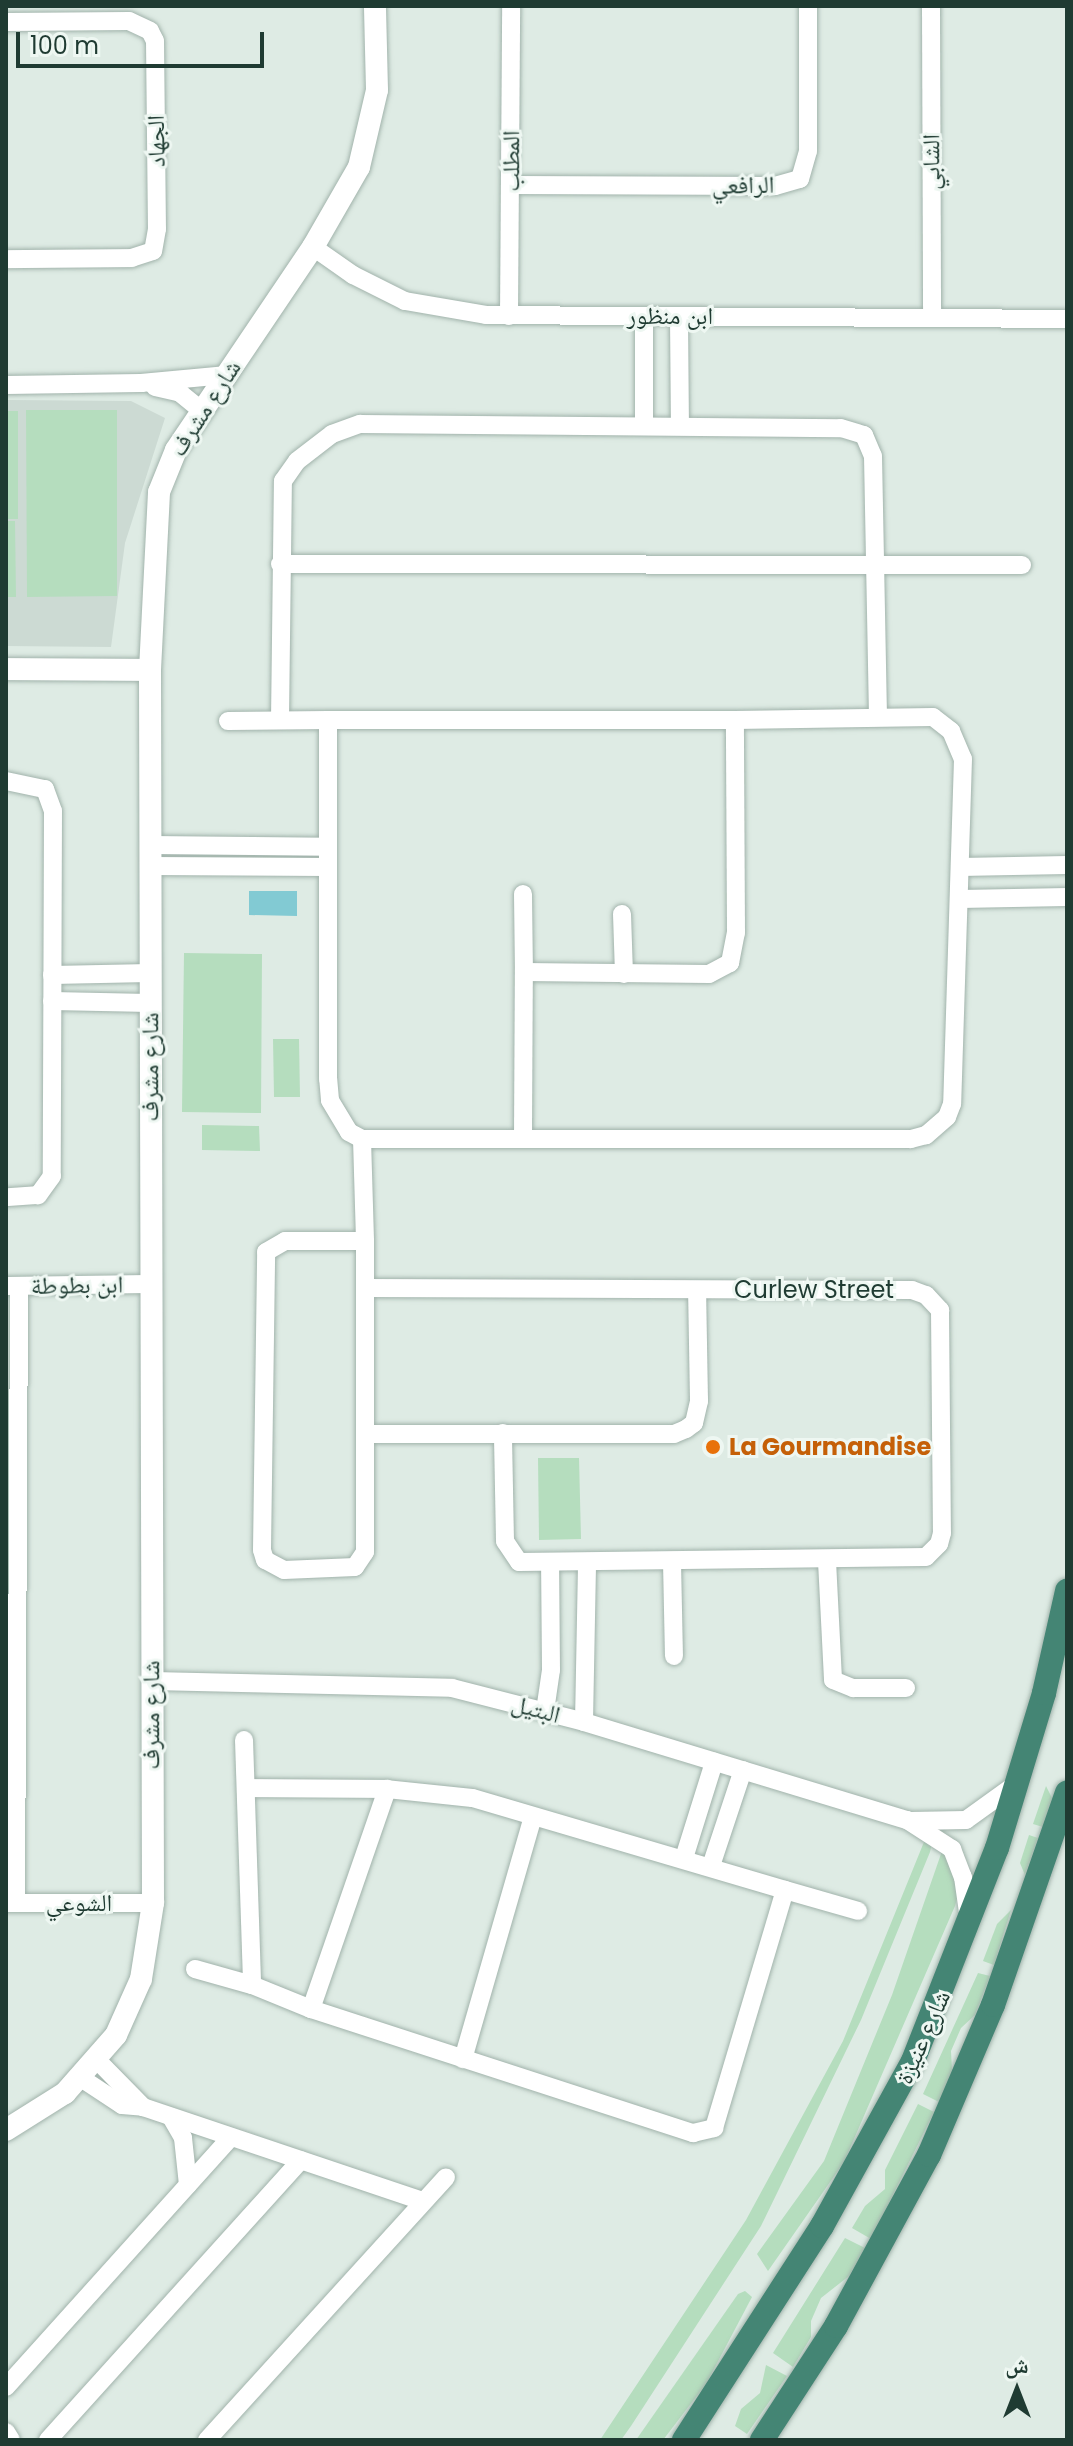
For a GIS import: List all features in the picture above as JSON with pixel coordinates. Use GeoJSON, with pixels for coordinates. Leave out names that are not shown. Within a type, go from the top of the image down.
{"type":"FeatureCollection","features":[{"type":"Feature","properties":{"kind":"highway","name":"شارع عنيزة"},"geometry":{"type":"LineString","coordinates":[[684,2440],[879,2130],[970,1927],[1016,1784],[1067,1591]]}},
{"type":"Feature","properties":{"kind":"highway"},"geometry":{"type":"LineString","coordinates":[[762,2440],[836,2326],[929,2155],[993,2005],[1067,1792]]}},
{"type":"Feature","properties":{"kind":"street","name":"شارع مشرف"},"geometry":{"type":"LineString","coordinates":[[6,2130],[81,2078],[97,2060],[137,1990],[153,1903],[148,1284],[150,670],[159,492],[176,450],[201,410],[313,247],[351,185],[371,129],[377,90],[375,6]]}},
{"type":"Feature","properties":{"kind":"street","name":"المطلب"},"geometry":{"type":"LineString","coordinates":[[509,316],[511,6]]}},
{"type":"Feature","properties":{"kind":"street","name":"الرافعي"},"geometry":{"type":"LineString","coordinates":[[511,185],[775,186],[800,179],[808,151],[808,6]]}},
{"type":"Feature","properties":{"kind":"street","name":"الشابي"},"geometry":{"type":"LineString","coordinates":[[931,6],[932,318]]}},
{"type":"Feature","properties":{"kind":"street","name":"الجهاد"},"geometry":{"type":"LineString","coordinates":[[6,22],[129,21],[150,31],[155,41],[157,229],[153,251],[132,258],[6,259]]}},
{"type":"Feature","properties":{"kind":"street","name":"ابن منظور"},"geometry":{"type":"LineString","coordinates":[[313,247],[353,275],[405,301],[509,316],[932,318],[1044,322],[1067,319]]}},
{"type":"Feature","properties":{"kind":"street"},"geometry":{"type":"LineString","coordinates":[[644,316],[644,426]]}},
{"type":"Feature","properties":{"kind":"street"},"geometry":{"type":"LineString","coordinates":[[679,317],[680,426]]}},
{"type":"Feature","properties":{"kind":"street","name":"ابن منظور"},"geometry":{"type":"LineString","coordinates":[[1044,322],[1067,330]]}},
{"type":"Feature","properties":{"kind":"street"},"geometry":{"type":"LineString","coordinates":[[6,385],[141,383],[225,375]]}},
{"type":"Feature","properties":{"kind":"street"},"geometry":{"type":"LineString","coordinates":[[141,383],[180,393],[201,410]]}},
{"type":"Feature","properties":{"kind":"street"},"geometry":{"type":"LineString","coordinates":[[280,720],[283,481],[288,470],[345,427],[841,428],[864,435],[873,456],[878,717]]}},
{"type":"Feature","properties":{"kind":"street"},"geometry":{"type":"LineString","coordinates":[[280,564],[1022,565]]}},
{"type":"Feature","properties":{"kind":"street"},"geometry":{"type":"LineString","coordinates":[[6,669],[150,670]]}},
{"type":"Feature","properties":{"kind":"street"},"geometry":{"type":"LineString","coordinates":[[228,721],[280,720],[328,720],[735,720],[933,717],[958,740],[963,759],[952,1104],[947,1117],[926,1135],[362,1139],[349,1132],[330,1100],[328,720]]}},
{"type":"Feature","properties":{"kind":"street"},"geometry":{"type":"LineString","coordinates":[[524,972],[709,974],[730,963],[736,933],[735,720]]}},
{"type":"Feature","properties":{"kind":"street"},"geometry":{"type":"LineString","coordinates":[[6,781],[37,783],[52,798],[52,1176],[38,1195],[6,1197]]}},
{"type":"Feature","properties":{"kind":"street"},"geometry":{"type":"LineString","coordinates":[[151,856],[328,847]]}},
{"type":"Feature","properties":{"kind":"street"},"geometry":{"type":"LineString","coordinates":[[151,856],[328,867]]}},
{"type":"Feature","properties":{"kind":"street"},"geometry":{"type":"LineString","coordinates":[[960,867],[1067,865]]}},
{"type":"Feature","properties":{"kind":"street"},"geometry":{"type":"LineString","coordinates":[[1046,866],[1046,897]]}},
{"type":"Feature","properties":{"kind":"street"},"geometry":{"type":"LineString","coordinates":[[523,894],[523,1136]]}},
{"type":"Feature","properties":{"kind":"street"},"geometry":{"type":"LineString","coordinates":[[960,899],[1067,897]]}},
{"type":"Feature","properties":{"kind":"street"},"geometry":{"type":"LineString","coordinates":[[622,914],[624,974]]}},
{"type":"Feature","properties":{"kind":"street"},"geometry":{"type":"LineString","coordinates":[[52,975],[150,973]]}},
{"type":"Feature","properties":{"kind":"street"},"geometry":{"type":"LineString","coordinates":[[52,1001],[150,1003]]}},
{"type":"Feature","properties":{"kind":"street"},"geometry":{"type":"LineString","coordinates":[[362,1139],[365,1241],[366,1434],[361,1563],[342,1570],[271,1566],[262,1550],[266,1252],[285,1241],[365,1241]]}},
{"type":"Feature","properties":{"kind":"street","name":"ابن بطوطة"},"geometry":{"type":"LineString","coordinates":[[12,1286],[148,1284]]}},
{"type":"Feature","properties":{"kind":"street"},"geometry":{"type":"LineString","coordinates":[[11,1903],[12,1286]]}},
{"type":"Feature","properties":{"kind":"street","name":"Curlew Street"},"geometry":{"type":"LineString","coordinates":[[365,1288],[912,1290],[926,1295],[940,1310],[939,1544],[915,1559],[550,1565],[519,1562],[509,1553],[503,1433]]}},
{"type":"Feature","properties":{"kind":"street"},"geometry":{"type":"LineString","coordinates":[[366,1434],[674,1434],[686,1429],[694,1423],[699,1401],[697,1291]]}},
{"type":"Feature","properties":{"kind":"street"},"geometry":{"type":"LineString","coordinates":[[827,1561],[833,1680],[853,1688],[906,1688]]}},
{"type":"Feature","properties":{"kind":"street"},"geometry":{"type":"LineString","coordinates":[[672,1562],[674,1656]]}},
{"type":"Feature","properties":{"kind":"street"},"geometry":{"type":"LineString","coordinates":[[584,1722],[587,1564]]}},
{"type":"Feature","properties":{"kind":"street"},"geometry":{"type":"LineString","coordinates":[[545,1711],[551,1670],[550,1565]]}},
{"type":"Feature","properties":{"kind":"street"},"geometry":{"type":"LineString","coordinates":[[551,1670],[569,1663],[584,1675]]}},
{"type":"Feature","properties":{"kind":"street","name":"البتيل"},"geometry":{"type":"LineString","coordinates":[[151,1681],[452,1688],[584,1722],[907,1820],[952,1849],[963,1877],[970,1927]]}},
{"type":"Feature","properties":{"kind":"street"},"geometry":{"type":"LineString","coordinates":[[244,1740],[252,1985]]}},
{"type":"Feature","properties":{"kind":"street"},"geometry":{"type":"LineString","coordinates":[[684,1858],[714,1762]]}},
{"type":"Feature","properties":{"kind":"street"},"geometry":{"type":"LineString","coordinates":[[711,1866],[743,1770]]}},
{"type":"Feature","properties":{"kind":"street","name":"البتيل"},"geometry":{"type":"LineString","coordinates":[[907,1820],[966,1820],[988,1809],[1016,1784]]}},
{"type":"Feature","properties":{"kind":"street"},"geometry":{"type":"LineString","coordinates":[[246,1788],[387,1789],[472,1798],[858,1911]]}},
{"type":"Feature","properties":{"kind":"street"},"geometry":{"type":"LineString","coordinates":[[311,2009],[387,1789]]}},
{"type":"Feature","properties":{"kind":"street"},"geometry":{"type":"LineString","coordinates":[[463,2059],[533,1817]]}},
{"type":"Feature","properties":{"kind":"street"},"geometry":{"type":"LineString","coordinates":[[195,1969],[252,1985],[311,2009],[693,2133],[707,2133],[720,2117],[785,1890]]}},
{"type":"Feature","properties":{"kind":"street","name":"الشوعي"},"geometry":{"type":"LineString","coordinates":[[11,1903],[153,1903]]}},
{"type":"Feature","properties":{"kind":"street"},"geometry":{"type":"LineString","coordinates":[[97,2060],[143,2107]]}},
{"type":"Feature","properties":{"kind":"street"},"geometry":{"type":"LineString","coordinates":[[81,2078],[116,2103],[143,2107],[420,2200]]}},
{"type":"Feature","properties":{"kind":"street"},"geometry":{"type":"LineString","coordinates":[[171,2117],[183,2138],[188,2185]]}},
{"type":"Feature","properties":{"kind":"street"},"geometry":{"type":"LineString","coordinates":[[6,2387],[231,2137]]}},
{"type":"Feature","properties":{"kind":"street"},"geometry":{"type":"LineString","coordinates":[[48,2440],[301,2160]]}},
{"type":"Feature","properties":{"kind":"street"},"geometry":{"type":"LineString","coordinates":[[207,2440],[420,2200],[446,2177]]}},
{"type":"Feature","properties":{"kind":"street"},"geometry":{"type":"LineString","coordinates":[[6,2432],[11,2440]]}},
{"type":"Feature","properties":{"kind":"shaded area"},"geometry":{"type":"Polygon","coordinates":[[[6,400],[131,401],[165,418],[125,543],[111,647],[6,646],[6,400]]]}},
{"type":"Feature","properties":{"kind":"green space"},"geometry":{"type":"Polygon","coordinates":[[[26,410],[117,410],[117,596],[27,597],[26,410]]]}},
{"type":"Feature","properties":{"kind":"green space"},"geometry":{"type":"Polygon","coordinates":[[[6,411],[18,411],[18,519],[6,519],[6,411]]]}},
{"type":"Feature","properties":{"kind":"green space"},"geometry":{"type":"Polygon","coordinates":[[[6,521],[15,521],[16,597],[6,597],[6,521]]]}},
{"type":"Feature","properties":{"kind":"green space"},"geometry":{"type":"Polygon","coordinates":[[[184,953],[262,954],[261,1113],[182,1112],[184,953]]]}},
{"type":"Feature","properties":{"kind":"green space"},"geometry":{"type":"Polygon","coordinates":[[[273,1039],[299,1039],[300,1097],[274,1097],[273,1039]]]}},
{"type":"Feature","properties":{"kind":"green space"},"geometry":{"type":"Polygon","coordinates":[[[202,1125],[259,1126],[260,1151],[202,1150],[202,1125]]]}},
{"type":"Feature","properties":{"kind":"green space"},"geometry":{"type":"Polygon","coordinates":[[[538,1458],[579,1458],[581,1539],[539,1540],[538,1458]]]}},
{"type":"Feature","properties":{"kind":"green space"},"geometry":{"type":"Polygon","coordinates":[[[1046,1786],[1052,1798],[1043,1827],[1033,1824],[1046,1786]]]}},
{"type":"Feature","properties":{"kind":"green space"},"geometry":{"type":"Polygon","coordinates":[[[1029,1835],[1038,1838],[1025,1875],[1020,1863],[1029,1835]]]}},
{"type":"Feature","properties":{"kind":"green space"},"geometry":{"type":"Polygon","coordinates":[[[924,1842],[932,1843],[930,1852],[861,2020],[761,2226],[621,2440],[600,2440],[746,2220],[843,2041],[924,1842]]]}},
{"type":"Feature","properties":{"kind":"green space"},"geometry":{"type":"Polygon","coordinates":[[[942,1851],[950,1857],[959,1891],[955,1906],[844,2162],[768,2271],[757,2254],[824,2161],[892,1995],[942,1851]]]}},
{"type":"Feature","properties":{"kind":"green space"},"geometry":{"type":"Polygon","coordinates":[[[1011,1910],[994,1965],[983,1961],[997,1924],[1011,1910]]]}},
{"type":"Feature","properties":{"kind":"green space"},"geometry":{"type":"Polygon","coordinates":[[[978,1973],[990,1976],[975,2015],[961,2028],[951,2051],[952,2070],[939,2102],[923,2094],[978,1973]]]}},
{"type":"Feature","properties":{"kind":"green space"},"geometry":{"type":"Polygon","coordinates":[[[918,2104],[934,2112],[871,2239],[852,2228],[865,2206],[885,2189],[885,2170],[918,2104]]]}},
{"type":"Feature","properties":{"kind":"green space"},"geometry":{"type":"Polygon","coordinates":[[[845,2238],[865,2248],[849,2276],[821,2298],[811,2321],[811,2337],[793,2367],[773,2353],[845,2238]]]}},
{"type":"Feature","properties":{"kind":"green space"},"geometry":{"type":"Polygon","coordinates":[[[745,2291],[752,2297],[706,2384],[663,2440],[636,2440],[738,2294],[745,2291]]]}},
{"type":"Feature","properties":{"kind":"green space"},"geometry":{"type":"Polygon","coordinates":[[[766,2365],[787,2376],[747,2434],[735,2426],[741,2409],[760,2393],[766,2365]]]}},
{"type":"Feature","properties":{"kind":"water"},"geometry":{"type":"Polygon","coordinates":[[[249,891],[297,891],[297,916],[249,915],[249,891]]]}},
{"type":"Feature","properties":{"kind":"place","name":"La Gourmandise"},"geometry":{"type":"Point","coordinates":[713,1447]}}]}
